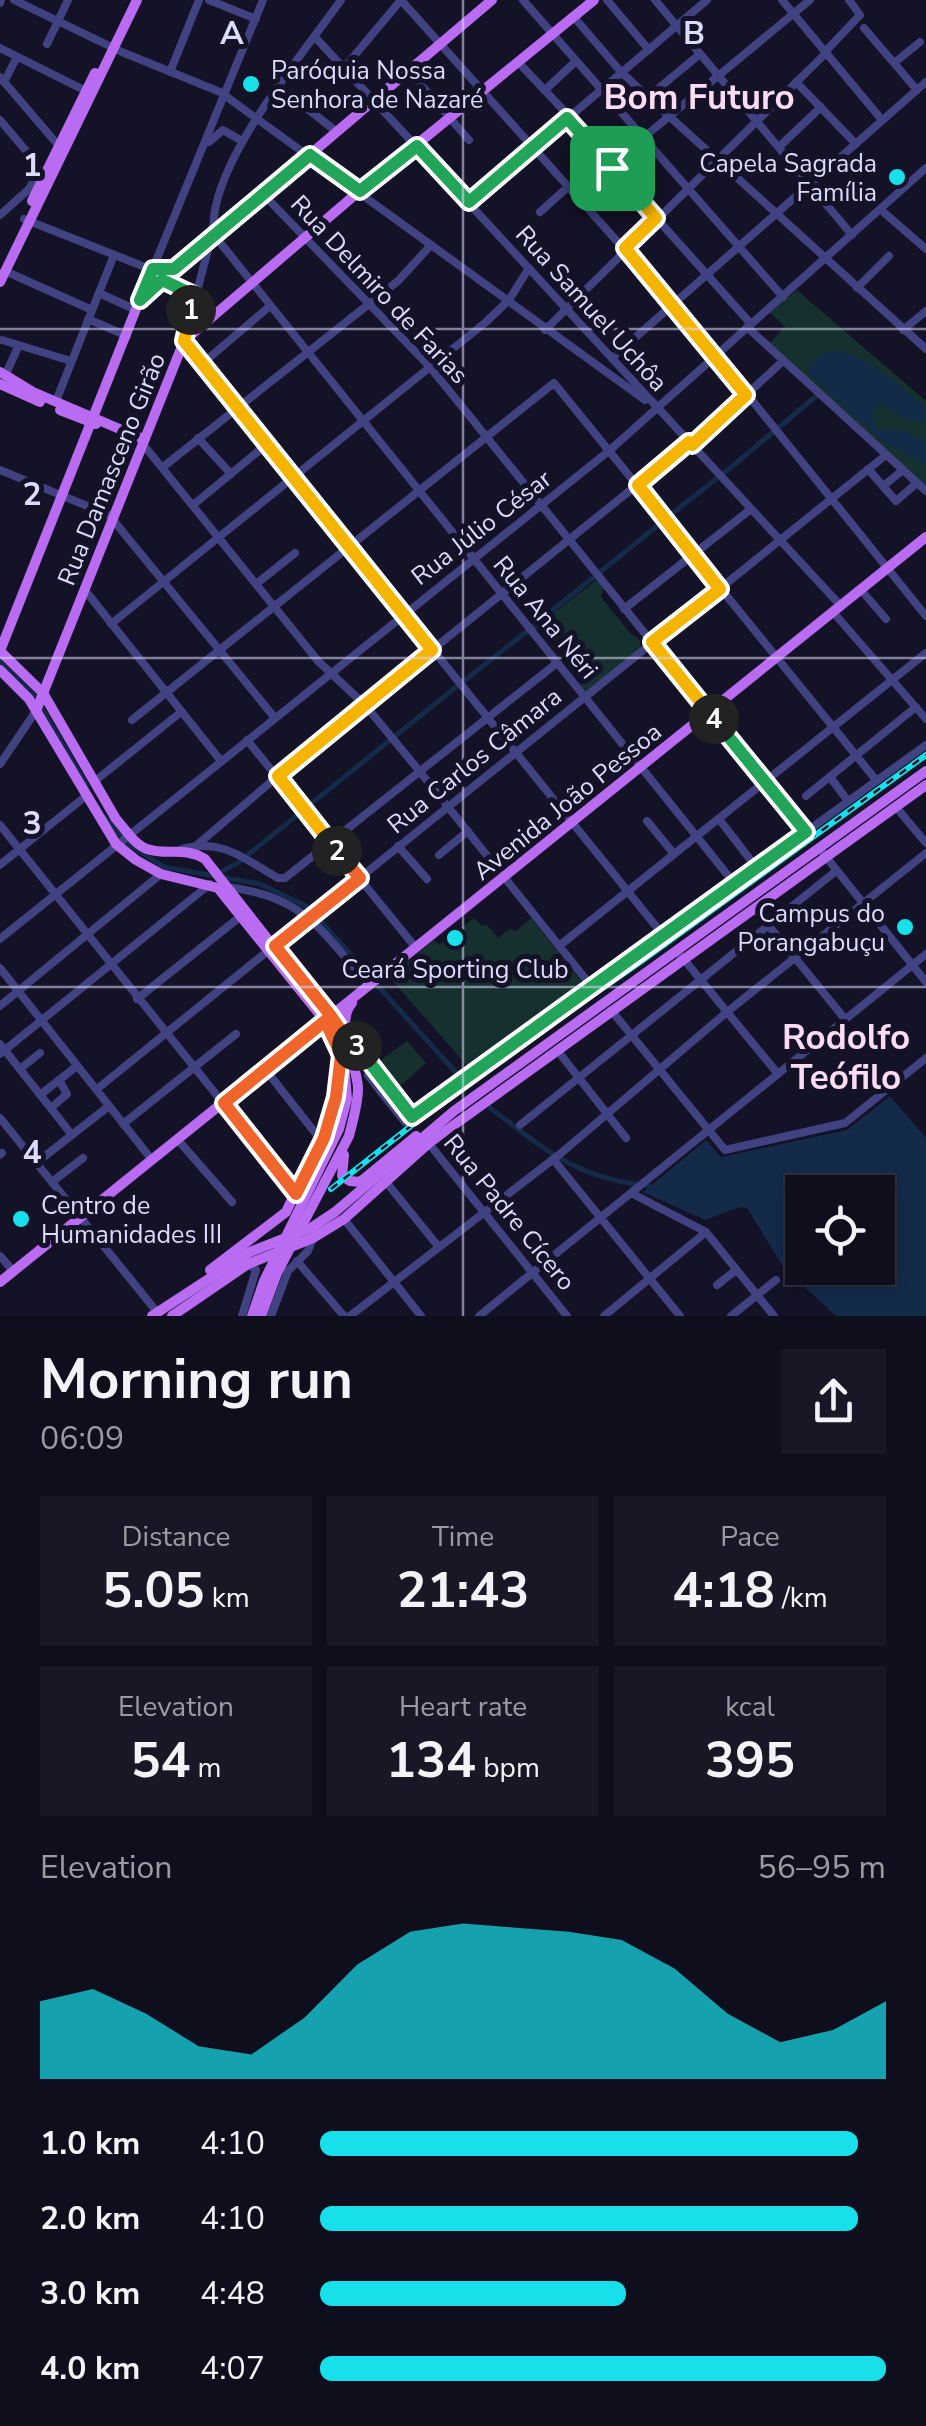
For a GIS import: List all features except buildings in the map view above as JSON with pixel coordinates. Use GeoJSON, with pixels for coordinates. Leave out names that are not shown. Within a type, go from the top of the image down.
{"type":"FeatureCollection","features":[{"type":"Feature","properties":{"kind":"main road"},"geometry":{"type":"LineString","coordinates":[[2,274],[134,0]]}},
{"type":"Feature","properties":{"kind":"main road"},"geometry":{"type":"LineString","coordinates":[[350,1044],[201,856],[179,850],[149,850],[122,839],[95,781],[0,651],[138,305],[212,236],[492,0]]}},
{"type":"Feature","properties":{"kind":"main road"},"geometry":{"type":"LineString","coordinates":[[184,341],[594,0]]}},
{"type":"Feature","properties":{"kind":"main road"},"geometry":{"type":"LineString","coordinates":[[27,220],[58,145],[88,92]]}},
{"type":"Feature","properties":{"kind":"main road","name":"Rua Damasceno Girão"},"geometry":{"type":"LineString","coordinates":[[39,702],[184,341]]}},
{"type":"Feature","properties":{"kind":"main road"},"geometry":{"type":"LineString","coordinates":[[2,377],[93,419]]}},
{"type":"Feature","properties":{"kind":"main road"},"geometry":{"type":"LineString","coordinates":[[2,377],[143,441]]}},
{"type":"Feature","properties":{"kind":"main road","name":"Avenida João Pessoa"},"geometry":{"type":"LineString","coordinates":[[0,1282],[926,537]]}},
{"type":"Feature","properties":{"kind":"main road"},"geometry":{"type":"LineString","coordinates":[[0,670],[29,699],[39,702],[86,796],[136,860],[161,874],[219,880]]}},
{"type":"Feature","properties":{"kind":"main road"},"geometry":{"type":"LineString","coordinates":[[357,996],[345,1014],[357,1074],[357,1104],[341,1171],[350,1182],[366,1178],[401,1147],[425,1138],[557,1050],[681,955],[755,909],[926,772]]}},
{"type":"Feature","properties":{"kind":"main road"},"geometry":{"type":"LineString","coordinates":[[165,1314],[250,1252],[312,1233],[454,1111],[926,785]]}},
{"type":"Feature","properties":{"kind":"main road"},"geometry":{"type":"LineString","coordinates":[[219,880],[218,888],[272,948]]}},
{"type":"Feature","properties":{"kind":"main road"},"geometry":{"type":"LineString","coordinates":[[328,1018],[341,1055],[357,1074]]}},
{"type":"Feature","properties":{"kind":"main road"},"geometry":{"type":"LineString","coordinates":[[165,1314],[163,1305],[281,1218],[332,1116],[341,1055]]}},
{"type":"Feature","properties":{"kind":"main road"},"geometry":{"type":"LineString","coordinates":[[252,1316],[264,1281],[335,1140],[357,1074]]}},
{"type":"Feature","properties":{"kind":"main road"},"geometry":{"type":"LineString","coordinates":[[260,1316],[277,1273],[349,1136]]}},
{"type":"Feature","properties":{"kind":"main road"},"geometry":{"type":"LineString","coordinates":[[165,1314],[248,1264],[344,1219],[386,1182],[425,1138]]}},
{"type":"Feature","properties":{"kind":"street"},"geometry":{"type":"LineString","coordinates":[[14,0],[224,95],[654,405]]}},
{"type":"Feature","properties":{"kind":"street"},"geometry":{"type":"LineString","coordinates":[[47,44],[68,0]]}},
{"type":"Feature","properties":{"kind":"street"},"geometry":{"type":"LineString","coordinates":[[170,72],[199,0]]}},
{"type":"Feature","properties":{"kind":"street"},"geometry":{"type":"LineString","coordinates":[[208,0],[256,20]]}},
{"type":"Feature","properties":{"kind":"street"},"geometry":{"type":"LineString","coordinates":[[99,293],[138,305],[263,0]]}},
{"type":"Feature","properties":{"kind":"street","name":"Rua Damasceno Girão"},"geometry":{"type":"LineString","coordinates":[[184,341],[222,182],[242,141],[341,0]]}},
{"type":"Feature","properties":{"kind":"street"},"geometry":{"type":"LineString","coordinates":[[344,68],[401,0],[674,304],[926,616]]}},
{"type":"Feature","properties":{"kind":"street"},"geometry":{"type":"LineString","coordinates":[[523,0],[783,297]]}},
{"type":"Feature","properties":{"kind":"street"},"geometry":{"type":"LineString","coordinates":[[608,0],[648,50]]}},
{"type":"Feature","properties":{"kind":"street"},"geometry":{"type":"LineString","coordinates":[[655,0],[852,235]]}},
{"type":"Feature","properties":{"kind":"street"},"geometry":{"type":"LineString","coordinates":[[469,202],[707,0]]}},
{"type":"Feature","properties":{"kind":"street"},"geometry":{"type":"LineString","coordinates":[[782,0],[882,120]]}},
{"type":"Feature","properties":{"kind":"street"},"geometry":{"type":"LineString","coordinates":[[643,138],[810,0]]}},
{"type":"Feature","properties":{"kind":"street"},"geometry":{"type":"LineString","coordinates":[[545,330],[860,15],[849,0]]}},
{"type":"Feature","properties":{"kind":"street"},"geometry":{"type":"LineString","coordinates":[[573,16],[648,98],[926,349]]}},
{"type":"Feature","properties":{"kind":"street"},"geometry":{"type":"LineString","coordinates":[[864,28],[917,90]]}},
{"type":"Feature","properties":{"kind":"street","name":"Rua Samuel Uchôa"},"geometry":{"type":"LineString","coordinates":[[315,37],[780,540],[926,719]]}},
{"type":"Feature","properties":{"kind":"street"},"geometry":{"type":"LineString","coordinates":[[894,63],[920,42]]}},
{"type":"Feature","properties":{"kind":"street"},"geometry":{"type":"LineString","coordinates":[[0,48],[88,92]]}},
{"type":"Feature","properties":{"kind":"street"},"geometry":{"type":"LineString","coordinates":[[648,98],[700,54]]}},
{"type":"Feature","properties":{"kind":"street"},"geometry":{"type":"LineString","coordinates":[[16,57],[2,79],[58,145]]}},
{"type":"Feature","properties":{"kind":"street"},"geometry":{"type":"LineString","coordinates":[[544,90],[576,61]]}},
{"type":"Feature","properties":{"kind":"street"},"geometry":{"type":"LineString","coordinates":[[518,62],[708,274],[749,326],[926,491]]}},
{"type":"Feature","properties":{"kind":"street"},"geometry":{"type":"LineString","coordinates":[[409,71],[470,140]]}},
{"type":"Feature","properties":{"kind":"street"},"geometry":{"type":"LineString","coordinates":[[796,82],[856,144]]}},
{"type":"Feature","properties":{"kind":"street"},"geometry":{"type":"LineString","coordinates":[[612,358],[926,82]]}},
{"type":"Feature","properties":{"kind":"street"},"geometry":{"type":"LineString","coordinates":[[280,88],[337,132]]}},
{"type":"Feature","properties":{"kind":"street"},"geometry":{"type":"LineString","coordinates":[[779,146],[821,108]]}},
{"type":"Feature","properties":{"kind":"street"},"geometry":{"type":"LineString","coordinates":[[0,120],[33,159],[38,172],[29,189],[0,215]]}},
{"type":"Feature","properties":{"kind":"street"},"geometry":{"type":"LineString","coordinates":[[205,146],[223,130],[242,141]]}},
{"type":"Feature","properties":{"kind":"street","name":"Rua Júlio César"},"geometry":{"type":"LineString","coordinates":[[0,939],[610,450],[654,405],[827,259],[925,170]]}},
{"type":"Feature","properties":{"kind":"street"},"geometry":{"type":"LineString","coordinates":[[540,212],[570,186]]}},
{"type":"Feature","properties":{"kind":"street","name":"Rua Delmiro de Farias"},"geometry":{"type":"LineString","coordinates":[[263,194],[430,367],[806,832]]}},
{"type":"Feature","properties":{"kind":"street"},"geometry":{"type":"LineString","coordinates":[[880,210],[926,248]]}},
{"type":"Feature","properties":{"kind":"street"},"geometry":{"type":"LineString","coordinates":[[27,220],[153,269],[174,269]]}},
{"type":"Feature","properties":{"kind":"street","name":"Rua Ana Néri"},"geometry":{"type":"LineString","coordinates":[[212,236],[734,883]]}},
{"type":"Feature","properties":{"kind":"street"},"geometry":{"type":"LineString","coordinates":[[163,468],[408,273],[431,245]]}},
{"type":"Feature","properties":{"kind":"street"},"geometry":{"type":"LineString","coordinates":[[56,401],[114,255]]}},
{"type":"Feature","properties":{"kind":"street"},"geometry":{"type":"LineString","coordinates":[[858,288],[888,256]]}},
{"type":"Feature","properties":{"kind":"street"},"geometry":{"type":"LineString","coordinates":[[111,624],[508,302],[529,268]]}},
{"type":"Feature","properties":{"kind":"street"},"geometry":{"type":"LineString","coordinates":[[2,274],[92,310]]}},
{"type":"Feature","properties":{"kind":"street"},"geometry":{"type":"LineString","coordinates":[[162,280],[196,296]]}},
{"type":"Feature","properties":{"kind":"street"},"geometry":{"type":"LineString","coordinates":[[202,363],[270,306]]}},
{"type":"Feature","properties":{"kind":"street"},"geometry":{"type":"LineString","coordinates":[[903,330],[926,311]]}},
{"type":"Feature","properties":{"kind":"street"},"geometry":{"type":"LineString","coordinates":[[88,319],[127,336]]}},
{"type":"Feature","properties":{"kind":"street"},"geometry":{"type":"LineString","coordinates":[[2,340],[71,360]]}},
{"type":"Feature","properties":{"kind":"street"},"geometry":{"type":"LineString","coordinates":[[184,341],[663,935]]}},
{"type":"Feature","properties":{"kind":"street"},"geometry":{"type":"LineString","coordinates":[[2,377],[18,346]]}},
{"type":"Feature","properties":{"kind":"street"},"geometry":{"type":"LineString","coordinates":[[179,850],[198,844],[690,444],[784,361]]}},
{"type":"Feature","properties":{"kind":"street"},"geometry":{"type":"LineString","coordinates":[[132,720],[554,383],[876,780]]}},
{"type":"Feature","properties":{"kind":"street"},"geometry":{"type":"LineString","coordinates":[[198,438],[231,474]]}},
{"type":"Feature","properties":{"kind":"street"},"geometry":{"type":"LineString","coordinates":[[143,441],[274,606],[421,773],[592,987]]}},
{"type":"Feature","properties":{"kind":"street"},"geometry":{"type":"LineString","coordinates":[[193,505],[267,444]]}},
{"type":"Feature","properties":{"kind":"street","name":"Rua Carlos Câmara"},"geometry":{"type":"LineString","coordinates":[[97,1090],[886,454]]}},
{"type":"Feature","properties":{"kind":"street"},"geometry":{"type":"LineString","coordinates":[[868,469],[896,500],[917,483]]}},
{"type":"Feature","properties":{"kind":"street"},"geometry":{"type":"LineString","coordinates":[[0,470],[112,518],[275,718]]}},
{"type":"Feature","properties":{"kind":"street"},"geometry":{"type":"LineString","coordinates":[[883,486],[903,470]]}},
{"type":"Feature","properties":{"kind":"street"},"geometry":{"type":"LineString","coordinates":[[624,609],[750,509]]}},
{"type":"Feature","properties":{"kind":"street"},"geometry":{"type":"LineString","coordinates":[[256,584],[294,553]]}},
{"type":"Feature","properties":{"kind":"street"},"geometry":{"type":"LineString","coordinates":[[84,590],[222,761]]}},
{"type":"Feature","properties":{"kind":"street"},"geometry":{"type":"LineString","coordinates":[[861,590],[886,618]]}},
{"type":"Feature","properties":{"kind":"street"},"geometry":{"type":"LineString","coordinates":[[559,946],[926,653]]}},
{"type":"Feature","properties":{"kind":"street"},"geometry":{"type":"LineString","coordinates":[[198,844],[224,848],[281,880],[558,663]]}},
{"type":"Feature","properties":{"kind":"street"},"geometry":{"type":"LineString","coordinates":[[0,764],[39,702]]}},
{"type":"Feature","properties":{"kind":"street"},"geometry":{"type":"LineString","coordinates":[[806,796],[916,707]]}},
{"type":"Feature","properties":{"kind":"street"},"geometry":{"type":"LineString","coordinates":[[95,781],[180,712]]}},
{"type":"Feature","properties":{"kind":"street"},"geometry":{"type":"LineString","coordinates":[[248,740],[416,948]]}},
{"type":"Feature","properties":{"kind":"street"},"geometry":{"type":"LineString","coordinates":[[350,1044],[355,1044],[408,1119],[926,745]]}},
{"type":"Feature","properties":{"kind":"street"},"geometry":{"type":"LineString","coordinates":[[830,777],[848,801]]}},
{"type":"Feature","properties":{"kind":"street"},"geometry":{"type":"LineString","coordinates":[[0,865],[86,796]]}},
{"type":"Feature","properties":{"kind":"street"},"geometry":{"type":"LineString","coordinates":[[896,807],[926,844]]}},
{"type":"Feature","properties":{"kind":"street"},"geometry":{"type":"LineString","coordinates":[[719,819],[756,867]]}},
{"type":"Feature","properties":{"kind":"street"},"geometry":{"type":"LineString","coordinates":[[647,822],[674,854]]}},
{"type":"Feature","properties":{"kind":"street"},"geometry":{"type":"LineString","coordinates":[[0,825],[296,1194]]}},
{"type":"Feature","properties":{"kind":"street"},"geometry":{"type":"LineString","coordinates":[[439,855],[468,831]]}},
{"type":"Feature","properties":{"kind":"street"},"geometry":{"type":"LineString","coordinates":[[398,846],[427,880]]}},
{"type":"Feature","properties":{"kind":"street"},"geometry":{"type":"LineString","coordinates":[[823,853],[926,982]]}},
{"type":"Feature","properties":{"kind":"street"},"geometry":{"type":"LineString","coordinates":[[297,1260],[347,1316],[556,1157],[658,1068],[926,853]]}},
{"type":"Feature","properties":{"kind":"street"},"geometry":{"type":"LineString","coordinates":[[520,1125],[836,870]]}},
{"type":"Feature","properties":{"kind":"street"},"geometry":{"type":"LineString","coordinates":[[0,1006],[161,874]]}},
{"type":"Feature","properties":{"kind":"street"},"geometry":{"type":"LineString","coordinates":[[72,1135],[2,1050],[219,880],[266,893],[313,915],[370,986]]}},
{"type":"Feature","properties":{"kind":"street"},"geometry":{"type":"LineString","coordinates":[[755,909],[845,1019]]}},
{"type":"Feature","properties":{"kind":"street"},"geometry":{"type":"LineString","coordinates":[[137,999],[241,916]]}},
{"type":"Feature","properties":{"kind":"street"},"geometry":{"type":"LineString","coordinates":[[480,1316],[926,954]]}},
{"type":"Feature","properties":{"kind":"street"},"geometry":{"type":"LineString","coordinates":[[681,955],[778,1074]]}},
{"type":"Feature","properties":{"kind":"street"},"geometry":{"type":"LineString","coordinates":[[0,968],[152,1160]]}},
{"type":"Feature","properties":{"kind":"street"},"geometry":{"type":"LineString","coordinates":[[611,1010],[725,1150],[845,1123],[926,1058]]}},
{"type":"Feature","properties":{"kind":"street"},"geometry":{"type":"LineString","coordinates":[[123,1124],[236,1034]]}},
{"type":"Feature","properties":{"kind":"street"},"geometry":{"type":"LineString","coordinates":[[557,1050],[626,1138]]}},
{"type":"Feature","properties":{"kind":"street"},"geometry":{"type":"LineString","coordinates":[[20,1069],[40,1052]]}},
{"type":"Feature","properties":{"kind":"street"},"geometry":{"type":"LineString","coordinates":[[40,1095],[77,1066]]}},
{"type":"Feature","properties":{"kind":"street"},"geometry":{"type":"LineString","coordinates":[[265,1069],[320,1139]]}},
{"type":"Feature","properties":{"kind":"street"},"geometry":{"type":"LineString","coordinates":[[357,1074],[385,1089]]}},
{"type":"Feature","properties":{"kind":"street"},"geometry":{"type":"LineString","coordinates":[[51,1108],[67,1094],[59,1080]]}},
{"type":"Feature","properties":{"kind":"street"},"geometry":{"type":"LineString","coordinates":[[36,1163],[109,1106]]}},
{"type":"Feature","properties":{"kind":"street"},"geometry":{"type":"LineString","coordinates":[[0,1118],[165,1314]]}},
{"type":"Feature","properties":{"kind":"street","name":"Rua Padre Cícero"},"geometry":{"type":"LineString","coordinates":[[425,1138],[568,1316]]}},
{"type":"Feature","properties":{"kind":"street"},"geometry":{"type":"LineString","coordinates":[[178,1140],[232,1202]]}},
{"type":"Feature","properties":{"kind":"street"},"geometry":{"type":"LineString","coordinates":[[556,1157],[680,1316]]}},
{"type":"Feature","properties":{"kind":"street"},"geometry":{"type":"LineString","coordinates":[[52,1182],[83,1158]]}},
{"type":"Feature","properties":{"kind":"street"},"geometry":{"type":"LineString","coordinates":[[386,1182],[438,1246]]}},
{"type":"Feature","properties":{"kind":"street"},"geometry":{"type":"LineString","coordinates":[[638,1188],[706,1232],[774,1316]]}},
{"type":"Feature","properties":{"kind":"street"},"geometry":{"type":"LineString","coordinates":[[344,1219],[421,1316]]}},
{"type":"Feature","properties":{"kind":"street"},"geometry":{"type":"LineString","coordinates":[[604,1316],[706,1232]]}},
{"type":"Feature","properties":{"kind":"street"},"geometry":{"type":"LineString","coordinates":[[271,1316],[288,1271],[308,1251],[312,1233]]}},
{"type":"Feature","properties":{"kind":"street"},"geometry":{"type":"LineString","coordinates":[[0,1256],[14,1272]]}},
{"type":"Feature","properties":{"kind":"street"},"geometry":{"type":"LineString","coordinates":[[242,1316],[256,1270],[248,1264]]}},
{"type":"Feature","properties":{"kind":"street"},"geometry":{"type":"LineString","coordinates":[[717,1285],[736,1270]]}},
{"type":"Feature","properties":{"kind":"street"},"geometry":{"type":"LineString","coordinates":[[731,1316],[776,1280]]}},
{"type":"Feature","properties":{"kind":"green space"},"geometry":{"type":"Polygon","coordinates":[[[797,290],[926,401],[926,488],[769,344],[785,326],[769,312],[797,290]]]}},
{"type":"Feature","properties":{"kind":"green space"},"geometry":{"type":"Polygon","coordinates":[[[598,579],[604,587],[601,597],[640,640],[640,649],[585,692],[579,673],[552,638],[547,639],[540,630],[533,629],[598,579]]]}},
{"type":"Feature","properties":{"kind":"green space"},"geometry":{"type":"Polygon","coordinates":[[[474,918],[482,926],[486,924],[498,938],[510,929],[516,931],[531,918],[586,987],[470,1069],[389,977],[434,940],[439,945],[474,918]]]}},
{"type":"Feature","properties":{"kind":"green space"},"geometry":{"type":"Polygon","coordinates":[[[407,1041],[426,1063],[398,1088],[378,1062],[407,1041]]]}},
{"type":"Feature","properties":{"kind":"water"},"geometry":{"type":"Polygon","coordinates":[[[830,351],[868,363],[926,408],[926,422],[904,419],[880,403],[873,416],[877,430],[899,430],[926,441],[926,465],[882,441],[807,372],[818,357],[830,351]]]}},
{"type":"Feature","properties":{"kind":"water"},"geometry":{"type":"Polygon","coordinates":[[[890,1096],[926,1138],[926,1316],[836,1316],[802,1285],[895,1285],[895,1175],[785,1175],[785,1269],[747,1208],[705,1220],[643,1192],[706,1140],[721,1157],[847,1130],[890,1096]]]}},
{"type":"Feature","properties":{"kind":"waterway"},"geometry":{"type":"LineString","coordinates":[[778,428],[815,397]]}},
{"type":"Feature","properties":{"kind":"waterway"},"geometry":{"type":"LineString","coordinates":[[724,473],[772,433]]}},
{"type":"Feature","properties":{"kind":"waterway"},"geometry":{"type":"LineString","coordinates":[[669,516],[716,479]]}},
{"type":"Feature","properties":{"kind":"waterway"},"geometry":{"type":"LineString","coordinates":[[533,626],[662,522]]}},
{"type":"Feature","properties":{"kind":"waterway"},"geometry":{"type":"LineString","coordinates":[[464,681],[526,632]]}},
{"type":"Feature","properties":{"kind":"waterway"},"geometry":{"type":"LineString","coordinates":[[0,662],[35,697],[87,786]]}},
{"type":"Feature","properties":{"kind":"waterway"},"geometry":{"type":"LineString","coordinates":[[219,873],[239,862],[456,687]]}},
{"type":"Feature","properties":{"kind":"waterway"},"geometry":{"type":"LineString","coordinates":[[105,817],[127,843],[164,867],[260,884],[308,907],[370,976]]}},
{"type":"Feature","properties":{"kind":"waterway"},"geometry":{"type":"LineString","coordinates":[[378,986],[460,1077]]}},
{"type":"Feature","properties":{"kind":"waterway"},"geometry":{"type":"LineString","coordinates":[[489,1107],[545,1149],[581,1169],[649,1186]]}},
{"type":"Feature","properties":{"kind":"railway"},"geometry":{"type":"LineString","coordinates":[[331,1189],[469,1080],[926,755]]}},
{"type":"Feature","properties":{"kind":"place","name":"Paróquia Nossa Senhora de Nazaré"},"geometry":{"type":"Point","coordinates":[251,84]}},
{"type":"Feature","properties":{"kind":"place","name":"Capela Sagrada Família"},"geometry":{"type":"Point","coordinates":[897,177]}},
{"type":"Feature","properties":{"kind":"place","name":"Campus do Porangabuçu"},"geometry":{"type":"Point","coordinates":[905,927]}},
{"type":"Feature","properties":{"kind":"place","name":"Ceará Sporting Club"},"geometry":{"type":"Point","coordinates":[455,938]}},
{"type":"Feature","properties":{"kind":"place","name":"Centro de Humanidades III"},"geometry":{"type":"Point","coordinates":[21,1219]}},
{"type":"Feature","properties":{"kind":"district","name":"Bom Futuro"},"geometry":{"type":"Point","coordinates":[699,97]}},
{"type":"Feature","properties":{"kind":"district","name":"Rodolfo Teófilo"},"geometry":{"type":"Point","coordinates":[846,1057]}},
{"type":"Feature","properties":{"kind":"route"},"geometry":{"type":"LineString","coordinates":[[612,168],[567,118],[469,202],[417,146],[360,191],[310,155],[174,269],[153,269],[140,300],[162,280],[196,296],[184,341],[432,650],[278,776],[360,878],[275,946],[331,1016],[325,1021],[341,1055],[332,1116],[296,1194],[224,1103],[331,1016],[412,1117],[806,832],[652,642],[720,589],[638,485],[689,442],[692,445],[746,395],[685,316],[625,248],[656,218],[612,168]]}}]}
